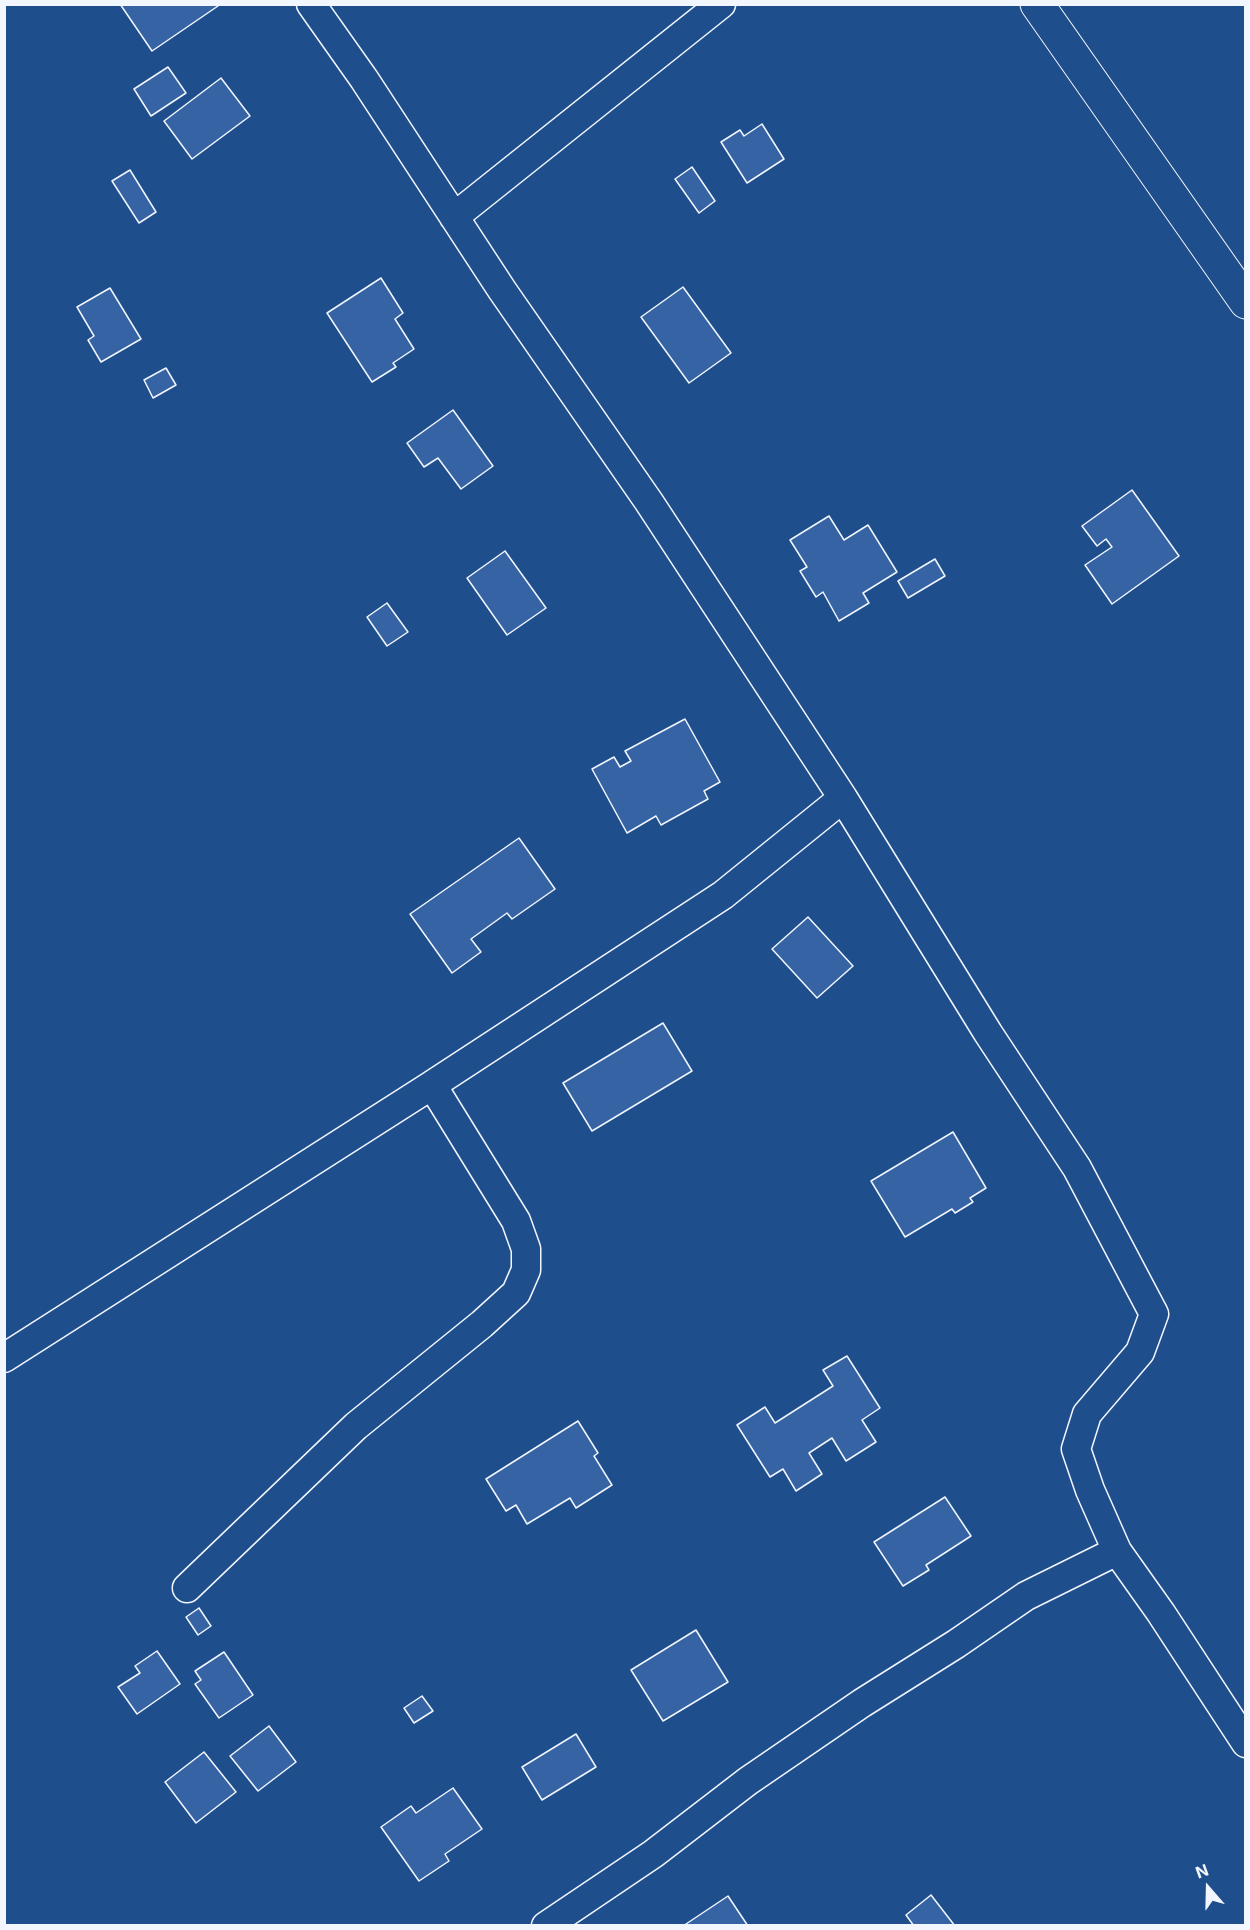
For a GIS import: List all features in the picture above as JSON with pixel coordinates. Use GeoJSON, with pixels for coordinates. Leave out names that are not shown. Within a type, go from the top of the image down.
{"type":"FeatureCollection","features":[{"type":"Feature","properties":{"kind":"main road"},"geometry":{"type":"LineString","coordinates":[[1037,4],[1245,302]]}},
{"type":"Feature","properties":{"kind":"street"},"geometry":{"type":"LineString","coordinates":[[311,4],[649,502],[843,798],[988,1033],[1077,1168],[1154,1314],[1140,1352],[1087,1414],[1076,1449],[1090,1490],[1117,1551],[1161,1613],[1245,1743]]}},
{"type":"Feature","properties":{"kind":"street"},"geometry":{"type":"LineString","coordinates":[[454,217],[721,4]]}},
{"type":"Feature","properties":{"kind":"street"},"geometry":{"type":"LineString","coordinates":[[4,1358],[432,1085],[723,895],[843,798]]}},
{"type":"Feature","properties":{"kind":"street"},"geometry":{"type":"LineString","coordinates":[[188,1588],[356,1426],[482,1324],[516,1293],[526,1270],[526,1249],[516,1221],[432,1085]]}},
{"type":"Feature","properties":{"kind":"street"},"geometry":{"type":"LineString","coordinates":[[546,1926],[653,1854],[748,1781],[862,1703],[956,1644],[1026,1596],[1117,1551]]}},
{"type":"Feature","properties":{"kind":"building"},"geometry":{"type":"Polygon","coordinates":[[[120,4],[217,4],[218,6],[152,51],[120,4]]]}},
{"type":"Feature","properties":{"kind":"building"},"geometry":{"type":"Polygon","coordinates":[[[168,67],[186,93],[151,116],[134,89],[168,67]]]}},
{"type":"Feature","properties":{"kind":"building"},"geometry":{"type":"Polygon","coordinates":[[[221,78],[250,116],[192,159],[164,121],[221,78]]]}},
{"type":"Feature","properties":{"kind":"building"},"geometry":{"type":"Polygon","coordinates":[[[762,124],[784,159],[747,183],[721,142],[740,130],[744,136],[762,124]]]}},
{"type":"Feature","properties":{"kind":"building"},"geometry":{"type":"Polygon","coordinates":[[[692,167],[715,201],[699,213],[675,179],[692,167]]]}},
{"type":"Feature","properties":{"kind":"building"},"geometry":{"type":"Polygon","coordinates":[[[130,170],[156,212],[139,223],[112,181],[130,170]]]}},
{"type":"Feature","properties":{"kind":"building"},"geometry":{"type":"Polygon","coordinates":[[[381,278],[403,313],[395,319],[414,349],[393,363],[396,367],[372,382],[327,313],[381,278]]]}},
{"type":"Feature","properties":{"kind":"building"},"geometry":{"type":"Polygon","coordinates":[[[683,287],[731,353],[689,383],[641,317],[683,287]]]}},
{"type":"Feature","properties":{"kind":"building"},"geometry":{"type":"Polygon","coordinates":[[[110,288],[141,339],[101,362],[88,340],[94,336],[77,307],[110,288]]]}},
{"type":"Feature","properties":{"kind":"building"},"geometry":{"type":"Polygon","coordinates":[[[166,368],[176,385],[153,398],[144,380],[166,368]]]}},
{"type":"Feature","properties":{"kind":"building"},"geometry":{"type":"Polygon","coordinates":[[[453,410],[493,466],[461,489],[438,458],[424,467],[407,443],[453,410]]]}},
{"type":"Feature","properties":{"kind":"building"},"geometry":{"type":"Polygon","coordinates":[[[1132,490],[1179,556],[1112,604],[1085,565],[1112,547],[1106,539],[1097,546],[1082,526],[1132,490]]]}},
{"type":"Feature","properties":{"kind":"building"},"geometry":{"type":"Polygon","coordinates":[[[829,516],[844,540],[868,525],[897,572],[863,593],[869,603],[839,621],[823,592],[816,597],[800,571],[807,567],[790,540],[829,516]]]}},
{"type":"Feature","properties":{"kind":"building"},"geometry":{"type":"Polygon","coordinates":[[[505,551],[546,608],[507,635],[467,578],[505,551]]]}},
{"type":"Feature","properties":{"kind":"building"},"geometry":{"type":"Polygon","coordinates":[[[935,559],[945,576],[908,598],[898,581],[935,559]]]}},
{"type":"Feature","properties":{"kind":"building"},"geometry":{"type":"Polygon","coordinates":[[[387,603],[408,632],[387,646],[367,617],[387,603]]]}},
{"type":"Feature","properties":{"kind":"building"},"geometry":{"type":"Polygon","coordinates":[[[685,719],[720,782],[704,791],[708,799],[661,825],[656,816],[627,833],[592,769],[614,757],[620,767],[631,761],[625,751],[685,719]]]}},
{"type":"Feature","properties":{"kind":"building"},"geometry":{"type":"Polygon","coordinates":[[[519,838],[555,889],[512,919],[507,913],[471,939],[481,952],[452,973],[410,914],[519,838]]]}},
{"type":"Feature","properties":{"kind":"building"},"geometry":{"type":"Polygon","coordinates":[[[808,917],[853,966],[817,998],[772,949],[808,917]]]}},
{"type":"Feature","properties":{"kind":"building"},"geometry":{"type":"Polygon","coordinates":[[[663,1023],[692,1071],[592,1131],[563,1083],[663,1023]]]}},
{"type":"Feature","properties":{"kind":"building"},"geometry":{"type":"Polygon","coordinates":[[[953,1132],[986,1188],[970,1198],[973,1202],[955,1213],[952,1209],[905,1237],[871,1181],[953,1132]]]}},
{"type":"Feature","properties":{"kind":"building"},"geometry":{"type":"Polygon","coordinates":[[[847,1356],[880,1408],[862,1420],[876,1442],[846,1461],[832,1438],[809,1453],[822,1474],[796,1491],[783,1469],[770,1477],[737,1425],[765,1407],[775,1423],[833,1386],[823,1370],[847,1356]]]}},
{"type":"Feature","properties":{"kind":"building"},"geometry":{"type":"Polygon","coordinates":[[[578,1421],[598,1453],[594,1456],[612,1485],[576,1508],[570,1498],[527,1524],[516,1505],[506,1511],[486,1479],[578,1421]]]}},
{"type":"Feature","properties":{"kind":"building"},"geometry":{"type":"Polygon","coordinates":[[[945,1497],[971,1536],[926,1565],[929,1570],[903,1586],[874,1542],[945,1497]]]}},
{"type":"Feature","properties":{"kind":"building"},"geometry":{"type":"Polygon","coordinates":[[[199,1608],[211,1626],[198,1635],[186,1617],[199,1608]]]}},
{"type":"Feature","properties":{"kind":"building"},"geometry":{"type":"Polygon","coordinates":[[[696,1630],[728,1682],[663,1721],[631,1670],[696,1630]]]}},
{"type":"Feature","properties":{"kind":"building"},"geometry":{"type":"Polygon","coordinates":[[[157,1651],[180,1684],[137,1714],[118,1687],[140,1673],[135,1666],[157,1651]]]}},
{"type":"Feature","properties":{"kind":"building"},"geometry":{"type":"Polygon","coordinates":[[[224,1652],[253,1695],[219,1718],[195,1684],[201,1680],[195,1671],[224,1652]]]}},
{"type":"Feature","properties":{"kind":"building"},"geometry":{"type":"Polygon","coordinates":[[[422,1696],[433,1711],[414,1723],[404,1708],[422,1696]]]}},
{"type":"Feature","properties":{"kind":"building"},"geometry":{"type":"Polygon","coordinates":[[[269,1726],[296,1762],[258,1791],[230,1756],[269,1726]]]}},
{"type":"Feature","properties":{"kind":"building"},"geometry":{"type":"Polygon","coordinates":[[[576,1734],[596,1767],[542,1800],[522,1767],[576,1734]]]}},
{"type":"Feature","properties":{"kind":"building"},"geometry":{"type":"Polygon","coordinates":[[[204,1752],[236,1792],[196,1823],[165,1782],[204,1752]]]}},
{"type":"Feature","properties":{"kind":"building"},"geometry":{"type":"Polygon","coordinates":[[[453,1788],[482,1829],[445,1854],[449,1861],[419,1881],[381,1827],[411,1806],[416,1813],[453,1788]]]}},
{"type":"Feature","properties":{"kind":"building"},"geometry":{"type":"Polygon","coordinates":[[[931,1895],[955,1926],[914,1926],[906,1915],[931,1895]]]}},
{"type":"Feature","properties":{"kind":"building"},"geometry":{"type":"Polygon","coordinates":[[[728,1896],[748,1926],[683,1926],[728,1896]]]}}]}
